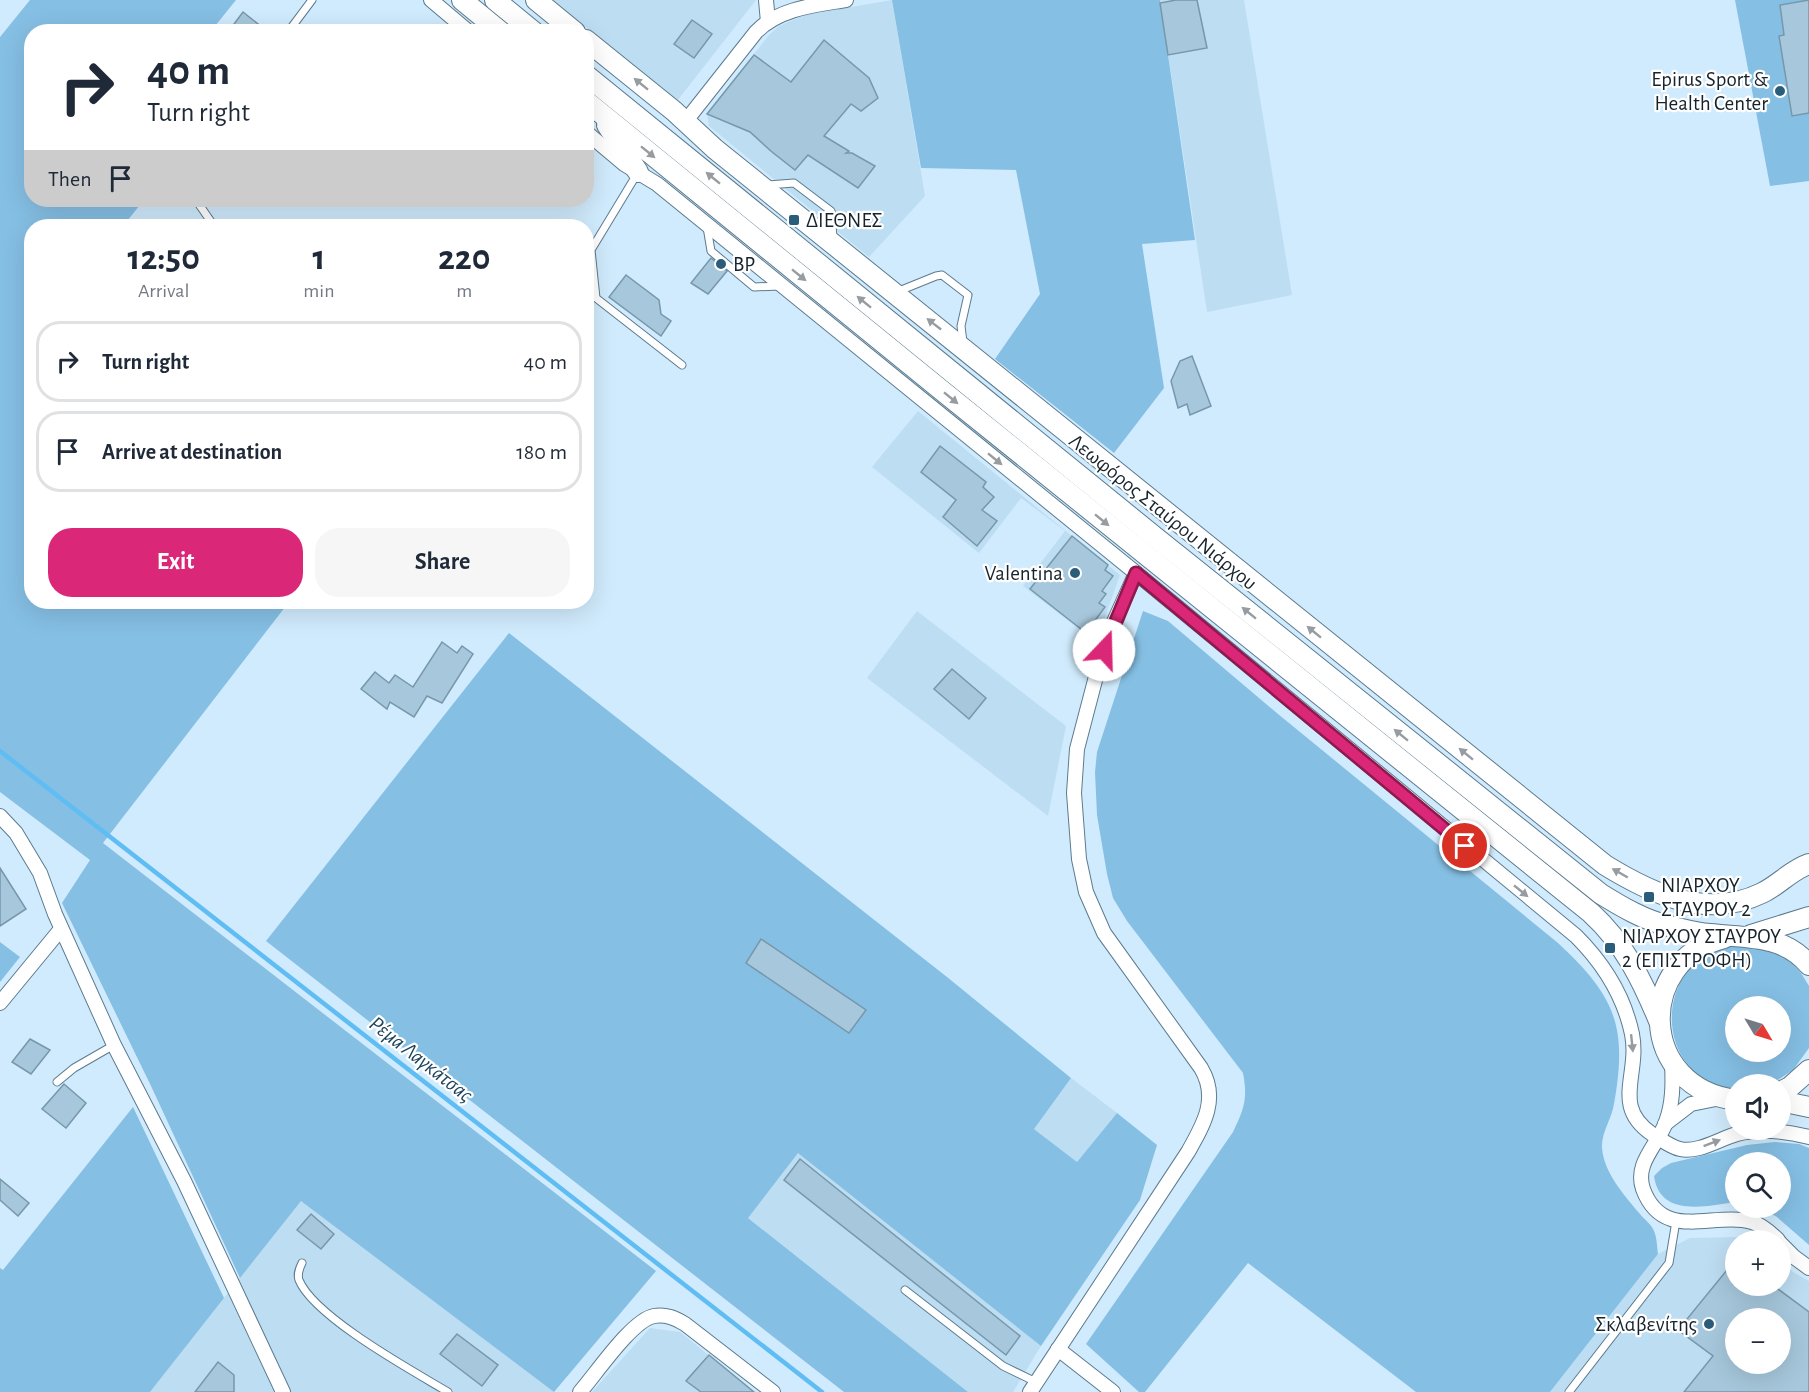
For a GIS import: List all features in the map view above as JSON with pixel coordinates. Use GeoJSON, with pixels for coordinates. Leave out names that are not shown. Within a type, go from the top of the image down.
{"type":"FeatureCollection","features":[{"type":"Feature","properties":{"kind":"main road"},"geometry":{"type":"LineString","coordinates":[[462,0],[491,24]]}},
{"type":"Feature","properties":{"kind":"main road"},"geometry":{"type":"LineString","coordinates":[[495,0],[524,24]]}},
{"type":"Feature","properties":{"kind":"main road"},"geometry":{"type":"LineString","coordinates":[[536,0],[565,24]]}},
{"type":"Feature","properties":{"kind":"main road"},"geometry":{"type":"LineString","coordinates":[[594,47],[686,122],[715,149],[1605,865],[1662,895],[1682,901],[1721,904],[1746,899],[1763,892],[1795,870],[1809,864]]}},
{"type":"Feature","properties":{"kind":"main road","name":"Λεωφόρος Σταύρου Νιάρχου"},"geometry":{"type":"LineString","coordinates":[[594,81],[1061,461],[1601,894],[1658,923],[1707,934],[1741,936],[1783,944],[1809,965]]}},
{"type":"Feature","properties":{"kind":"main road"},"geometry":{"type":"LineString","coordinates":[[594,108],[638,172]]}},
{"type":"Feature","properties":{"kind":"main road","name":"Λεωφόρος Σταύρου Νιάρχου"},"geometry":{"type":"LineString","coordinates":[[594,108],[1401,762],[1591,913],[1611,933],[1632,962],[1659,1021],[1664,1046],[1672,1063],[1695,1086],[1725,1097]]}},
{"type":"Feature","properties":{"kind":"main road"},"geometry":{"type":"LineString","coordinates":[[651,127],[675,126],[686,122]]}},
{"type":"Feature","properties":{"kind":"main road"},"geometry":{"type":"LineString","coordinates":[[963,347],[976,371],[1039,428],[1061,461]]}},
{"type":"Feature","properties":{"kind":"main road"},"geometry":{"type":"LineString","coordinates":[[1741,936],[1809,917]]}},
{"type":"Feature","properties":{"kind":"main road","name":"Λεωφόρος Σταύρου Νιάρχου"},"geometry":{"type":"LineString","coordinates":[[1659,1021],[1664,994],[1681,964],[1705,944],[1741,936]]}},
{"type":"Feature","properties":{"kind":"main road"},"geometry":{"type":"LineString","coordinates":[[1791,1086],[1809,1070]]}},
{"type":"Feature","properties":{"kind":"main road"},"geometry":{"type":"LineString","coordinates":[[1791,1103],[1809,1107]]}},
{"type":"Feature","properties":{"kind":"street"},"geometry":{"type":"LineString","coordinates":[[431,0],[460,24]]}},
{"type":"Feature","properties":{"kind":"street"},"geometry":{"type":"LineString","coordinates":[[766,0],[768,22]]}},
{"type":"Feature","properties":{"kind":"street"},"geometry":{"type":"LineString","coordinates":[[686,122],[756,32],[768,22],[789,12],[846,0]]}},
{"type":"Feature","properties":{"kind":"street"},"geometry":{"type":"LineString","coordinates":[[594,139],[624,165],[657,184],[1136,573],[1587,947],[1613,984],[1630,1028],[1633,1048],[1629,1102],[1632,1114],[1642,1127],[1672,1146],[1687,1149],[1752,1131],[1790,1132],[1809,1137]]}},
{"type":"Feature","properties":{"kind":"street"},"geometry":{"type":"LineString","coordinates":[[1034,1387],[1188,1152],[1203,1124],[1210,1094],[1208,1081],[1201,1068],[1114,948],[1098,921],[1086,892],[1079,859],[1074,794],[1077,749],[1108,635],[1136,573]]}},
{"type":"Feature","properties":{"kind":"street"},"geometry":{"type":"LineString","coordinates":[[0,816],[16,833],[34,863],[114,1045],[184,1181],[283,1392]]}},
{"type":"Feature","properties":{"kind":"street"},"geometry":{"type":"LineString","coordinates":[[0,1003],[62,929]]}},
{"type":"Feature","properties":{"kind":"street"},"geometry":{"type":"LineString","coordinates":[[1672,1063],[1672,1092],[1665,1124],[1642,1169],[1641,1180],[1648,1199],[1653,1206],[1676,1221],[1746,1221],[1765,1230]]}},
{"type":"Feature","properties":{"kind":"street"},"geometry":{"type":"LineString","coordinates":[[1665,1124],[1691,1104],[1725,1100]]}},
{"type":"Feature","properties":{"kind":"street"},"geometry":{"type":"LineString","coordinates":[[1791,1254],[1809,1268]]}},
{"type":"Feature","properties":{"kind":"street"},"geometry":{"type":"LineString","coordinates":[[580,1392],[638,1324],[654,1316],[661,1316],[671,1317],[685,1324],[773,1392]]}},
{"type":"Feature","properties":{"kind":"street"},"geometry":{"type":"LineString","coordinates":[[1058,1349],[1113,1392]]}},
{"type":"Feature","properties":{"kind":"lane"},"geometry":{"type":"LineString","coordinates":[[294,24],[312,0]]}},
{"type":"Feature","properties":{"kind":"lane"},"geometry":{"type":"LineString","coordinates":[[594,245],[638,172]]}},
{"type":"Feature","properties":{"kind":"lane"},"geometry":{"type":"LineString","coordinates":[[894,292],[942,275],[968,295],[961,326],[963,347]]}},
{"type":"Feature","properties":{"kind":"lane"},"geometry":{"type":"LineString","coordinates":[[594,279],[596,298],[682,365]]}},
{"type":"Feature","properties":{"kind":"lane"},"geometry":{"type":"LineString","coordinates":[[57,1082],[74,1068],[114,1045]]}},
{"type":"Feature","properties":{"kind":"lane"},"geometry":{"type":"LineString","coordinates":[[1569,1392],[1669,1263],[1676,1221]]}},
{"type":"Feature","properties":{"kind":"lane"},"geometry":{"type":"LineString","coordinates":[[302,1263],[298,1270],[298,1278],[315,1302],[383,1353],[448,1392]]}},
{"type":"Feature","properties":{"kind":"lane"},"geometry":{"type":"LineString","coordinates":[[905,1290],[1003,1366],[1034,1387]]}},
{"type":"Feature","properties":{"kind":"shaded area"},"geometry":{"type":"Polygon","coordinates":[[[30,0],[236,0],[217,24],[24,24],[24,207],[138,207],[129,219],[24,219],[24,609],[284,609],[103,843],[656,1271],[554,1392],[301,1201],[240,1278],[151,1086],[62,903],[90,860],[0,792],[0,37],[30,0]]]}},
{"type":"Feature","properties":{"kind":"shaded area"},"geometry":{"type":"Polygon","coordinates":[[[552,0],[756,0],[677,101],[594,34],[594,24],[582,24],[552,0]]]}},
{"type":"Feature","properties":{"kind":"shaded area"},"geometry":{"type":"Polygon","coordinates":[[[892,0],[925,196],[869,257],[709,126],[707,114],[769,35],[779,26],[805,15],[892,0]]]}},
{"type":"Feature","properties":{"kind":"shaded area"},"geometry":{"type":"Polygon","coordinates":[[[892,0],[1160,0],[1195,240],[1142,244],[1164,388],[1114,453],[995,359],[1040,294],[1016,170],[921,168],[892,0]]]}},
{"type":"Feature","properties":{"kind":"shaded area"},"geometry":{"type":"Polygon","coordinates":[[[1160,0],[1244,0],[1292,295],[1207,312],[1160,0]]]}},
{"type":"Feature","properties":{"kind":"shaded area","name":"Epirus Sport & Health Center"},"geometry":{"type":"Polygon","coordinates":[[[1735,0],[1809,0],[1809,181],[1770,186],[1735,0]]]}},
{"type":"Feature","properties":{"kind":"shaded area"},"geometry":{"type":"Polygon","coordinates":[[[918,411],[1120,575],[1096,642],[1023,586],[1065,531],[1021,498],[979,553],[872,467],[918,411]]]}},
{"type":"Feature","properties":{"kind":"shaded area"},"geometry":{"type":"Polygon","coordinates":[[[917,611],[1066,726],[1048,816],[867,678],[917,611]]]}},
{"type":"Feature","properties":{"kind":"shaded area"},"geometry":{"type":"Polygon","coordinates":[[[1143,611],[1168,621],[1558,943],[1593,980],[1613,1014],[1619,1053],[1618,1077],[1614,1104],[1602,1148],[1607,1166],[1616,1183],[1653,1229],[1658,1254],[1550,1392],[1416,1392],[1248,1263],[1145,1392],[1139,1392],[1086,1344],[1233,1132],[1245,1097],[1243,1073],[1127,921],[1113,898],[1107,874],[1097,815],[1095,772],[1097,752],[1143,611]]]}},
{"type":"Feature","properties":{"kind":"shaded area"},"geometry":{"type":"Polygon","coordinates":[[[509,633],[947,977],[1071,1078],[1034,1129],[1077,1162],[1117,1113],[1157,1145],[1140,1200],[1041,1346],[798,1153],[748,1218],[968,1392],[844,1392],[266,941],[509,633]]]}},
{"type":"Feature","properties":{"kind":"shaded area"},"geometry":{"type":"Polygon","coordinates":[[[0,942],[20,957],[0,982],[0,942]]]}},
{"type":"Feature","properties":{"kind":"shaded area"},"geometry":{"type":"Polygon","coordinates":[[[1740,944],[1776,952],[1794,965],[1809,986],[1809,1048],[1793,1070],[1787,1074],[1725,1074],[1725,1086],[1706,1080],[1686,1063],[1675,1040],[1672,1015],[1677,990],[1690,968],[1711,952],[1740,944]]]}},
{"type":"Feature","properties":{"kind":"shaded area"},"geometry":{"type":"Polygon","coordinates":[[[1071,1078],[1117,1113],[1077,1162],[1033,1128],[1071,1078]]]}},
{"type":"Feature","properties":{"kind":"shaded area"},"geometry":{"type":"Polygon","coordinates":[[[133,1107],[224,1298],[150,1392],[0,1392],[0,1268],[3,1270],[133,1107]]]}},
{"type":"Feature","properties":{"kind":"shaded area"},"geometry":{"type":"Polygon","coordinates":[[[1775,1142],[1799,1144],[1809,1148],[1809,1245],[1778,1218],[1791,1218],[1791,1152],[1725,1152],[1725,1204],[1698,1207],[1675,1204],[1665,1198],[1658,1189],[1654,1176],[1671,1163],[1747,1145],[1775,1142]]]}},
{"type":"Feature","properties":{"kind":"shaded area"},"geometry":{"type":"Polygon","coordinates":[[[798,1152],[1041,1346],[1013,1392],[968,1392],[747,1217],[798,1152]]]}},
{"type":"Feature","properties":{"kind":"shaded area"},"geometry":{"type":"Polygon","coordinates":[[[301,1200],[554,1392],[150,1392],[301,1200]]]}},
{"type":"Feature","properties":{"kind":"shaded area"},"geometry":{"type":"Polygon","coordinates":[[[1725,1237],[1725,1296],[1791,1296],[1791,1270],[1809,1281],[1809,1392],[1550,1392],[1658,1254],[1690,1238],[1725,1237]]]}},
{"type":"Feature","properties":{"kind":"shaded area"},"geometry":{"type":"Polygon","coordinates":[[[650,1328],[680,1332],[754,1392],[592,1392],[650,1328]]]}},
{"type":"Feature","properties":{"kind":"building"},"geometry":{"type":"Polygon","coordinates":[[[1197,0],[1207,48],[1168,55],[1160,3],[1197,0]]]}},
{"type":"Feature","properties":{"kind":"building"},"geometry":{"type":"Polygon","coordinates":[[[1809,0],[1809,113],[1792,116],[1779,36],[1784,35],[1780,5],[1809,0]]]}},
{"type":"Feature","properties":{"kind":"building"},"geometry":{"type":"Polygon","coordinates":[[[243,12],[258,24],[234,24],[243,12]]]}},
{"type":"Feature","properties":{"kind":"building"},"geometry":{"type":"Polygon","coordinates":[[[692,20],[712,34],[694,58],[674,44],[692,20]]]}},
{"type":"Feature","properties":{"kind":"building"},"geometry":{"type":"Polygon","coordinates":[[[824,40],[869,78],[878,98],[861,111],[851,104],[824,136],[849,151],[846,153],[852,153],[875,166],[858,188],[808,155],[795,170],[750,132],[707,114],[754,55],[791,82],[824,40]]]}},
{"type":"Feature","properties":{"kind":"building"},"geometry":{"type":"Polygon","coordinates":[[[711,258],[727,271],[708,294],[691,283],[711,258]]]}},
{"type":"Feature","properties":{"kind":"building"},"geometry":{"type":"Polygon","coordinates":[[[626,275],[659,300],[661,314],[671,321],[661,336],[609,297],[626,275]]]}},
{"type":"Feature","properties":{"kind":"building"},"geometry":{"type":"Polygon","coordinates":[[[1192,356],[1211,406],[1190,415],[1187,404],[1178,408],[1171,381],[1180,361],[1192,356]]]}},
{"type":"Feature","properties":{"kind":"building"},"geometry":{"type":"Polygon","coordinates":[[[940,446],[986,482],[983,487],[994,497],[982,510],[997,521],[977,546],[943,517],[956,500],[921,472],[940,446]]]}},
{"type":"Feature","properties":{"kind":"building"},"geometry":{"type":"Polygon","coordinates":[[[1072,536],[1108,565],[1105,570],[1113,576],[1102,591],[1106,594],[1099,603],[1105,607],[1086,633],[1030,589],[1072,536]]]}},
{"type":"Feature","properties":{"kind":"building"},"geometry":{"type":"Polygon","coordinates":[[[442,642],[457,653],[462,646],[473,654],[442,703],[427,696],[414,717],[390,702],[387,709],[361,689],[375,672],[389,683],[395,675],[413,687],[442,642]]]}},
{"type":"Feature","properties":{"kind":"building"},"geometry":{"type":"Polygon","coordinates":[[[952,669],[986,698],[969,719],[934,689],[952,669]]]}},
{"type":"Feature","properties":{"kind":"building"},"geometry":{"type":"Polygon","coordinates":[[[0,868],[26,909],[0,926],[0,868]]]}},
{"type":"Feature","properties":{"kind":"building"},"geometry":{"type":"Polygon","coordinates":[[[761,939],[866,1010],[849,1033],[746,963],[761,939]]]}},
{"type":"Feature","properties":{"kind":"building"},"geometry":{"type":"Polygon","coordinates":[[[30,1039],[50,1050],[31,1074],[12,1062],[30,1039]]]}},
{"type":"Feature","properties":{"kind":"building"},"geometry":{"type":"Polygon","coordinates":[[[64,1084],[86,1103],[66,1128],[42,1109],[64,1084]]]}},
{"type":"Feature","properties":{"kind":"building"},"geometry":{"type":"Polygon","coordinates":[[[800,1159],[1020,1336],[1006,1355],[784,1180],[800,1159]]]}},
{"type":"Feature","properties":{"kind":"building"},"geometry":{"type":"Polygon","coordinates":[[[0,1179],[29,1203],[18,1216],[0,1200],[0,1179]]]}},
{"type":"Feature","properties":{"kind":"building"},"geometry":{"type":"Polygon","coordinates":[[[311,1214],[334,1234],[321,1249],[297,1230],[311,1214]]]}},
{"type":"Feature","properties":{"kind":"building","name":"Σκλαβενίτης"},"geometry":{"type":"Polygon","coordinates":[[[1725,1272],[1725,1296],[1787,1296],[1809,1312],[1809,1392],[1684,1392],[1713,1356],[1678,1330],[1725,1272]]]}},
{"type":"Feature","properties":{"kind":"building"},"geometry":{"type":"Polygon","coordinates":[[[457,1334],[498,1365],[482,1386],[440,1354],[457,1334]]]}},
{"type":"Feature","properties":{"kind":"building"},"geometry":{"type":"Polygon","coordinates":[[[709,1355],[754,1392],[701,1392],[686,1381],[709,1355]]]}},
{"type":"Feature","properties":{"kind":"building"},"geometry":{"type":"Polygon","coordinates":[[[218,1362],[234,1375],[234,1392],[195,1392],[218,1362]]]}},
{"type":"Feature","properties":{"kind":"waterway","name":"Ρέμα Λαγκάτσας"},"geometry":{"type":"LineString","coordinates":[[0,751],[822,1392]]}},
{"type":"Feature","properties":{"kind":"place","name":"Epirus Sport & Health Center"},"geometry":{"type":"Point","coordinates":[1780,91]}},
{"type":"Feature","properties":{"kind":"place","name":"ΔΙΕΘΝΕΣ"},"geometry":{"type":"Point","coordinates":[794,220]}},
{"type":"Feature","properties":{"kind":"place","name":"BP"},"geometry":{"type":"Point","coordinates":[721,264]}},
{"type":"Feature","properties":{"kind":"place","name":"Valentina"},"geometry":{"type":"Point","coordinates":[1075,573]}},
{"type":"Feature","properties":{"kind":"place","name":"ΝΙΑΡΧΟΥ ΣΤΑΥΡΟΥ 2"},"geometry":{"type":"Point","coordinates":[1649,897]}},
{"type":"Feature","properties":{"kind":"place","name":"ΝΙΑΡΧΟΥ ΣΤΑΥΡΟΥ 2 (ΕΠΙΣΤΡΟΦΗ)"},"geometry":{"type":"Point","coordinates":[1610,948]}},
{"type":"Feature","properties":{"kind":"place","name":"Σκλαβενίτης"},"geometry":{"type":"Point","coordinates":[1709,1324]}},
{"type":"Feature","properties":{"kind":"route"},"geometry":{"type":"LineString","coordinates":[[1104,650],[1108,635],[1136,573],[1465,846]]}}]}
